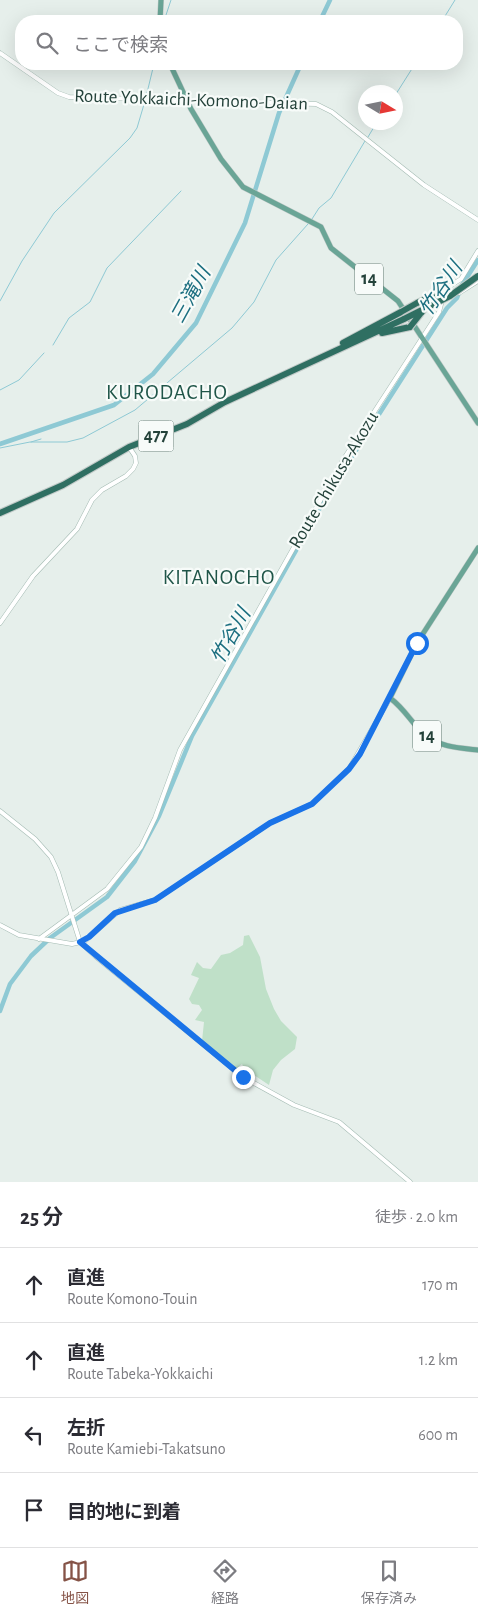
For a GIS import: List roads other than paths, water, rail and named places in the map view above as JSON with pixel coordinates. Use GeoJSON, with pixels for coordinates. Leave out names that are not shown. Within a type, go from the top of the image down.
{"type":"FeatureCollection","features":[{"type":"Feature","properties":{"kind":"highway","name":"477"},"geometry":{"type":"LineString","coordinates":[[0,513],[63,485],[129,447],[187,424],[225,402],[404,319],[450,296],[478,276]]}},
{"type":"Feature","properties":{"kind":"highway"},"geometry":{"type":"LineString","coordinates":[[314,360],[417,303],[430,297],[444,295]]}},
{"type":"Feature","properties":{"kind":"highway"},"geometry":{"type":"LineString","coordinates":[[314,360],[382,333],[410,328],[416,323],[428,302],[444,295]]}},
{"type":"Feature","properties":{"kind":"main road"},"geometry":{"type":"LineString","coordinates":[[160,15],[161,0]]}},
{"type":"Feature","properties":{"kind":"main road","name":"Route Yokkaichi-Komono-Daian"},"geometry":{"type":"LineString","coordinates":[[0,53],[15,63]]}},
{"type":"Feature","properties":{"kind":"main road","name":"Route Yokkaichi-Komono-Daian"},"geometry":{"type":"LineString","coordinates":[[25,70],[58,93],[69,97],[316,104],[332,112],[424,185],[478,220]]}},
{"type":"Feature","properties":{"kind":"main road","name":"14"},"geometry":{"type":"LineString","coordinates":[[173,70],[187,101],[221,159],[243,187],[321,227],[332,248],[398,300],[478,423]]}},
{"type":"Feature","properties":{"kind":"main road"},"geometry":{"type":"LineString","coordinates":[[478,251],[461,279],[446,288],[444,295],[464,291],[478,281]]}},
{"type":"Feature","properties":{"kind":"main road","name":"Route Chikusa-Akozu"},"geometry":{"type":"LineString","coordinates":[[40,939],[107,889],[141,847],[155,818],[180,750],[343,460],[424,340],[441,308],[444,295]]}},
{"type":"Feature","properties":{"kind":"main road"},"geometry":{"type":"LineString","coordinates":[[0,624],[33,576],[77,528],[92,500],[102,490],[126,476],[133,469],[136,463],[135,456],[129,447]]}},
{"type":"Feature","properties":{"kind":"main road"},"geometry":{"type":"LineString","coordinates":[[0,925],[16,934],[69,944],[80,942],[89,937],[115,913],[155,900],[270,823],[312,804],[352,764],[390,698],[417,643],[478,548]]}},
{"type":"Feature","properties":{"kind":"main road","name":"14"},"geometry":{"type":"LineString","coordinates":[[390,698],[404,708],[430,739],[438,743],[478,750]]}},
{"type":"Feature","properties":{"kind":"main road"},"geometry":{"type":"LineString","coordinates":[[0,811],[35,839],[50,857],[58,872],[80,942],[243,1077],[294,1105],[339,1122],[410,1182]]}},
{"type":"Feature","properties":{"kind":"waterway"},"geometry":{"type":"LineString","coordinates":[[166,15],[171,0]]}},
{"type":"Feature","properties":{"kind":"waterway","name":"三滝川"},"geometry":{"type":"LineString","coordinates":[[323,15],[330,0]]}},
{"type":"Feature","properties":{"kind":"waterway"},"geometry":{"type":"LineString","coordinates":[[446,15],[455,0]]}},
{"type":"Feature","properties":{"kind":"waterway"},"geometry":{"type":"LineString","coordinates":[[146,97],[153,70]]}},
{"type":"Feature","properties":{"kind":"waterway","name":"三滝川"},"geometry":{"type":"LineString","coordinates":[[0,444],[114,405],[153,374],[196,323],[245,223],[279,113],[298,70]]}},
{"type":"Feature","properties":{"kind":"waterway"},"geometry":{"type":"LineString","coordinates":[[402,85],[411,70]]}},
{"type":"Feature","properties":{"kind":"waterway"},"geometry":{"type":"LineString","coordinates":[[0,301],[22,261],[54,213],[130,138],[137,128],[145,101]]}},
{"type":"Feature","properties":{"kind":"waterway"},"geometry":{"type":"LineString","coordinates":[[368,137],[372,130]]}},
{"type":"Feature","properties":{"kind":"waterway"},"geometry":{"type":"LineString","coordinates":[[312,219],[319,208],[331,198],[365,141]]}},
{"type":"Feature","properties":{"kind":"waterway"},"geometry":{"type":"LineString","coordinates":[[53,345],[69,318],[90,302],[107,268],[181,191]]}},
{"type":"Feature","properties":{"kind":"waterway"},"geometry":{"type":"LineString","coordinates":[[0,448],[30,442],[67,442],[83,438],[135,410],[232,328],[254,302],[276,260],[308,224]]}},
{"type":"Feature","properties":{"kind":"waterway","name":"竹谷川"},"geometry":{"type":"LineString","coordinates":[[0,1011],[10,984],[31,956],[50,938],[107,897],[135,861],[159,816],[192,736],[326,497],[447,308],[457,298],[462,285],[478,260]]}},
{"type":"Feature","properties":{"kind":"waterway"},"geometry":{"type":"LineString","coordinates":[[0,390],[19,380],[44,353]]}},
{"type":"Feature","properties":{"kind":"waterway"},"geometry":{"type":"LineString","coordinates":[[31,442],[41,439]]}},
{"type":"Feature","properties":{"kind":"district","name":"KURODACHO"},"geometry":{"type":"Point","coordinates":[167,392]}},
{"type":"Feature","properties":{"kind":"district","name":"KITANOCHO"},"geometry":{"type":"Point","coordinates":[219,577]}}]}
